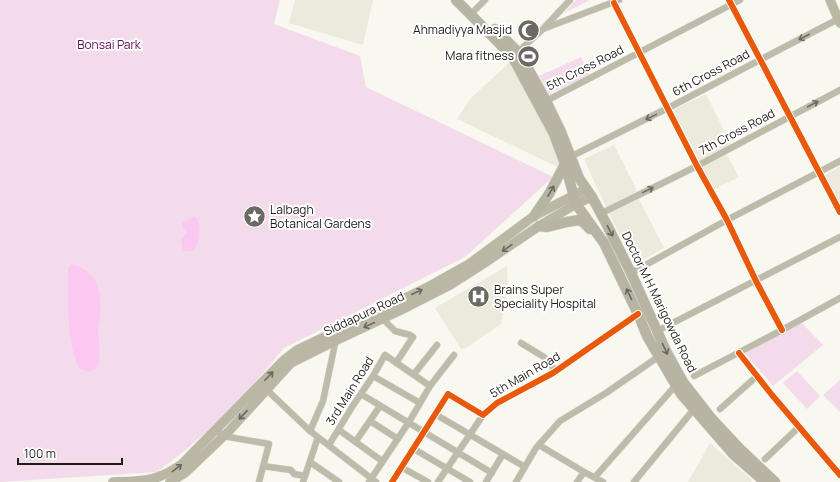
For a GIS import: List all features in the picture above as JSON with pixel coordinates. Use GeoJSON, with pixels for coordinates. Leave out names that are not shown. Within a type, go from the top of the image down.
{"type":"FeatureCollection","features":[{"type":"Feature","properties":{"kind":"main road"},"geometry":{"type":"LineString","coordinates":[[456,0],[512,56],[568,160]]}},
{"type":"Feature","properties":{"kind":"main road"},"geometry":{"type":"LineString","coordinates":[[465,0],[518,52],[546,101],[561,132],[568,160],[574,199],[589,193]]}},
{"type":"Feature","properties":{"kind":"main road"},"geometry":{"type":"LineString","coordinates":[[830,0],[839,20]]}},
{"type":"Feature","properties":{"kind":"main road"},"geometry":{"type":"LineString","coordinates":[[534,216],[549,194],[568,160]]}},
{"type":"Feature","properties":{"kind":"main road","name":"Doctor M H Marigowda Road"},"geometry":{"type":"LineString","coordinates":[[568,160],[589,193],[631,273],[667,353],[683,382],[699,404],[739,448],[775,482]]}},
{"type":"Feature","properties":{"kind":"main road","name":"Doctor M H Marigowda Road"},"geometry":{"type":"LineString","coordinates":[[574,199],[604,243],[647,336],[681,394],[733,454],[765,482]]}},
{"type":"Feature","properties":{"kind":"main road","name":"Siddapura Road"},"geometry":{"type":"LineString","coordinates":[[113,482],[150,480],[165,476],[220,433],[267,390],[291,363],[335,336],[469,264],[534,216],[574,199]]}},
{"type":"Feature","properties":{"kind":"main road","name":"Siddapura Road"},"geometry":{"type":"LineString","coordinates":[[170,482],[185,473],[284,360],[297,350],[383,319],[461,279],[539,226],[574,199]]}},
{"type":"Feature","properties":{"kind":"main road"},"geometry":{"type":"LineString","coordinates":[[539,226],[547,227],[579,220],[583,222],[604,243]]}},
{"type":"Feature","properties":{"kind":"street"},"geometry":{"type":"LineString","coordinates":[[475,10],[485,0]]}},
{"type":"Feature","properties":{"kind":"street"},"geometry":{"type":"LineString","coordinates":[[518,52],[543,29],[570,0]]}},
{"type":"Feature","properties":{"kind":"street","name":"5th Cross Road"},"geometry":{"type":"LineString","coordinates":[[546,101],[640,52],[730,2],[740,0]]}},
{"type":"Feature","properties":{"kind":"street"},"geometry":{"type":"LineString","coordinates":[[543,29],[617,1],[640,52],[697,166],[727,220],[756,281],[782,330]]}},
{"type":"Feature","properties":{"kind":"street"},"geometry":{"type":"LineString","coordinates":[[730,2],[840,212]]}},
{"type":"Feature","properties":{"kind":"street","name":"6th Cross Road"},"geometry":{"type":"LineString","coordinates":[[568,160],[839,20]]}},
{"type":"Feature","properties":{"kind":"street","name":"7th Cross Road"},"geometry":{"type":"LineString","coordinates":[[600,214],[697,166],[840,90]]}},
{"type":"Feature","properties":{"kind":"street"},"geometry":{"type":"LineString","coordinates":[[631,273],[727,220],[840,161]]}},
{"type":"Feature","properties":{"kind":"street"},"geometry":{"type":"LineString","coordinates":[[658,332],[663,328],[840,237]]}},
{"type":"Feature","properties":{"kind":"street"},"geometry":{"type":"LineString","coordinates":[[694,376],[840,298]]}},
{"type":"Feature","properties":{"kind":"street","name":"5th Main Road"},"geometry":{"type":"LineString","coordinates":[[438,482],[484,415],[497,403],[556,371],[638,314]]}},
{"type":"Feature","properties":{"kind":"street"},"geometry":{"type":"LineString","coordinates":[[383,319],[395,331],[413,337],[396,362]]}},
{"type":"Feature","properties":{"kind":"street"},"geometry":{"type":"LineString","coordinates":[[310,431],[323,402],[335,336]]}},
{"type":"Feature","properties":{"kind":"street"},"geometry":{"type":"LineString","coordinates":[[521,343],[544,357],[556,371]]}},
{"type":"Feature","properties":{"kind":"street"},"geometry":{"type":"LineString","coordinates":[[414,374],[437,345]]}},
{"type":"Feature","properties":{"kind":"street"},"geometry":{"type":"LineString","coordinates":[[739,353],[840,475]]}},
{"type":"Feature","properties":{"kind":"street","name":"3rd Main Road"},"geometry":{"type":"LineString","coordinates":[[329,445],[385,355],[430,386]]}},
{"type":"Feature","properties":{"kind":"street"},"geometry":{"type":"LineString","coordinates":[[267,390],[310,431],[372,481],[382,461],[410,422],[430,386],[454,355]]}},
{"type":"Feature","properties":{"kind":"street"},"geometry":{"type":"LineString","coordinates":[[516,482],[540,446],[560,421],[606,393],[658,357]]}},
{"type":"Feature","properties":{"kind":"street"},"geometry":{"type":"LineString","coordinates":[[373,376],[420,403]]}},
{"type":"Feature","properties":{"kind":"street"},"geometry":{"type":"LineString","coordinates":[[720,409],[757,376]]}},
{"type":"Feature","properties":{"kind":"street"},"geometry":{"type":"LineString","coordinates":[[595,477],[676,385]]}},
{"type":"Feature","properties":{"kind":"street"},"geometry":{"type":"LineString","coordinates":[[361,394],[410,422],[492,473]]}},
{"type":"Feature","properties":{"kind":"street"},"geometry":{"type":"LineString","coordinates":[[392,482],[448,394],[484,415]]}},
{"type":"Feature","properties":{"kind":"street"},"geometry":{"type":"LineString","coordinates":[[356,441],[380,406]]}},
{"type":"Feature","properties":{"kind":"street"},"geometry":{"type":"LineString","coordinates":[[634,482],[694,409]]}},
{"type":"Feature","properties":{"kind":"street"},"geometry":{"type":"LineString","coordinates":[[435,414],[525,467]]}},
{"type":"Feature","properties":{"kind":"street"},"geometry":{"type":"LineString","coordinates":[[370,420],[398,439]]}},
{"type":"Feature","properties":{"kind":"street"},"geometry":{"type":"LineString","coordinates":[[765,459],[799,427]]}},
{"type":"Feature","properties":{"kind":"street"},"geometry":{"type":"LineString","coordinates":[[339,430],[382,461]]}},
{"type":"Feature","properties":{"kind":"street"},"geometry":{"type":"LineString","coordinates":[[220,433],[268,444],[259,482]]}},
{"type":"Feature","properties":{"kind":"street"},"geometry":{"type":"LineString","coordinates":[[263,466],[291,470],[294,474],[304,479],[318,437]]}},
{"type":"Feature","properties":{"kind":"street"},"geometry":{"type":"LineString","coordinates":[[540,446],[603,482]]}},
{"type":"Feature","properties":{"kind":"street"},"geometry":{"type":"LineString","coordinates":[[414,449],[470,482]]}},
{"type":"Feature","properties":{"kind":"street"},"geometry":{"type":"LineString","coordinates":[[486,482],[503,454]]}},
{"type":"Feature","properties":{"kind":"street"},"geometry":{"type":"LineString","coordinates":[[310,462],[339,482]]}},
{"type":"Feature","properties":{"kind":"street"},"geometry":{"type":"LineString","coordinates":[[402,467],[416,479],[428,482]]}},
{"type":"Feature","properties":{"kind":"street"},"geometry":{"type":"LineString","coordinates":[[578,482],[584,472]]}},
{"type":"Feature","properties":{"kind":"street"},"geometry":{"type":"LineString","coordinates":[[327,482],[329,475]]}},
{"type":"Feature","properties":{"kind":"shaded area"},"geometry":{"type":"Polygon","coordinates":[[[295,0],[373,0],[363,45],[289,23],[295,0]]]}},
{"type":"Feature","properties":{"kind":"shaded area"},"geometry":{"type":"Polygon","coordinates":[[[511,61],[550,136],[560,168],[457,119],[471,98],[511,61]]]}},
{"type":"Feature","properties":{"kind":"shaded area"},"geometry":{"type":"Polygon","coordinates":[[[706,94],[731,145],[699,161],[673,110],[706,94]]]}},
{"type":"Feature","properties":{"kind":"shaded area"},"geometry":{"type":"Polygon","coordinates":[[[614,145],[637,191],[606,207],[584,159],[614,145]]]}},
{"type":"Feature","properties":{"kind":"shaded area"},"geometry":{"type":"Polygon","coordinates":[[[726,153],[739,177],[713,190],[700,167],[726,153]]]}},
{"type":"Feature","properties":{"kind":"shaded area"},"geometry":{"type":"Polygon","coordinates":[[[840,166],[840,204],[825,175],[840,166]]]}},
{"type":"Feature","properties":{"kind":"shaded area"},"geometry":{"type":"Polygon","coordinates":[[[639,199],[664,248],[635,265],[609,214],[639,199]]]}},
{"type":"Feature","properties":{"kind":"shaded area"},"geometry":{"type":"Polygon","coordinates":[[[194,217],[198,219],[198,241],[194,249],[183,251],[181,239],[187,233],[182,223],[194,217]]]}},
{"type":"Feature","properties":{"kind":"shaded area"},"geometry":{"type":"Polygon","coordinates":[[[71,264],[80,267],[93,277],[99,290],[100,317],[98,328],[100,350],[98,365],[94,370],[88,371],[79,368],[72,345],[68,292],[68,268],[71,264]]]}},
{"type":"Feature","properties":{"kind":"shaded area","name":"Brains Super Speciality Hospital"},"geometry":{"type":"Polygon","coordinates":[[[507,266],[508,287],[501,324],[466,348],[461,349],[435,308],[507,266]]]}},
{"type":"Feature","properties":{"kind":"shaded area"},"geometry":{"type":"Polygon","coordinates":[[[710,443],[752,480],[751,482],[688,482],[710,443]]]}},
{"type":"Feature","properties":{"kind":"green space","name":"Lalbagh Botanical Gardens"},"geometry":{"type":"Polygon","coordinates":[[[0,0],[280,0],[274,24],[360,56],[366,87],[553,177],[465,257],[284,348],[236,405],[187,449],[157,472],[0,482],[0,0]]]}},
{"type":"Feature","properties":{"kind":"green space"},"geometry":{"type":"Polygon","coordinates":[[[576,0],[590,0],[564,13],[576,0]]]}},
{"type":"Feature","properties":{"kind":"green space"},"geometry":{"type":"Polygon","coordinates":[[[581,57],[590,75],[549,94],[539,76],[581,57]]]}},
{"type":"Feature","properties":{"kind":"green space"},"geometry":{"type":"Polygon","coordinates":[[[801,322],[823,345],[773,386],[745,353],[801,322]]]}},
{"type":"Feature","properties":{"kind":"green space"},"geometry":{"type":"Polygon","coordinates":[[[797,371],[820,396],[807,409],[783,383],[797,371]]]}},
{"type":"Feature","properties":{"kind":"green space"},"geometry":{"type":"Polygon","coordinates":[[[840,380],[840,412],[823,395],[840,380]]]}},
{"type":"Feature","properties":{"kind":"cycle path"},"geometry":{"type":"LineString","coordinates":[[729,0],[840,212]]}},
{"type":"Feature","properties":{"kind":"cycle path"},"geometry":{"type":"LineString","coordinates":[[614,3],[697,166],[727,220],[756,281],[782,330]]}},
{"type":"Feature","properties":{"kind":"cycle path"},"geometry":{"type":"LineString","coordinates":[[392,482],[448,394],[483,415],[497,403],[553,373],[638,314]]}},
{"type":"Feature","properties":{"kind":"cycle path"},"geometry":{"type":"LineString","coordinates":[[739,353],[772,395],[840,475]]}},
{"type":"Feature","properties":{"kind":"place","name":"Ahmadiyya Masjid"},"geometry":{"type":"Point","coordinates":[528,30]}},
{"type":"Feature","properties":{"kind":"place","name":"Mara fitness"},"geometry":{"type":"Point","coordinates":[529,56]}},
{"type":"Feature","properties":{"kind":"place","name":"Lalbagh Botanical Gardens"},"geometry":{"type":"Point","coordinates":[254,217]}},
{"type":"Feature","properties":{"kind":"place","name":"Brains Super Speciality Hospital"},"geometry":{"type":"Point","coordinates":[479,297]}},
{"type":"Feature","properties":{"kind":"park label","name":"Bonsai Park"},"geometry":{"type":"Point","coordinates":[109,45]}}]}
